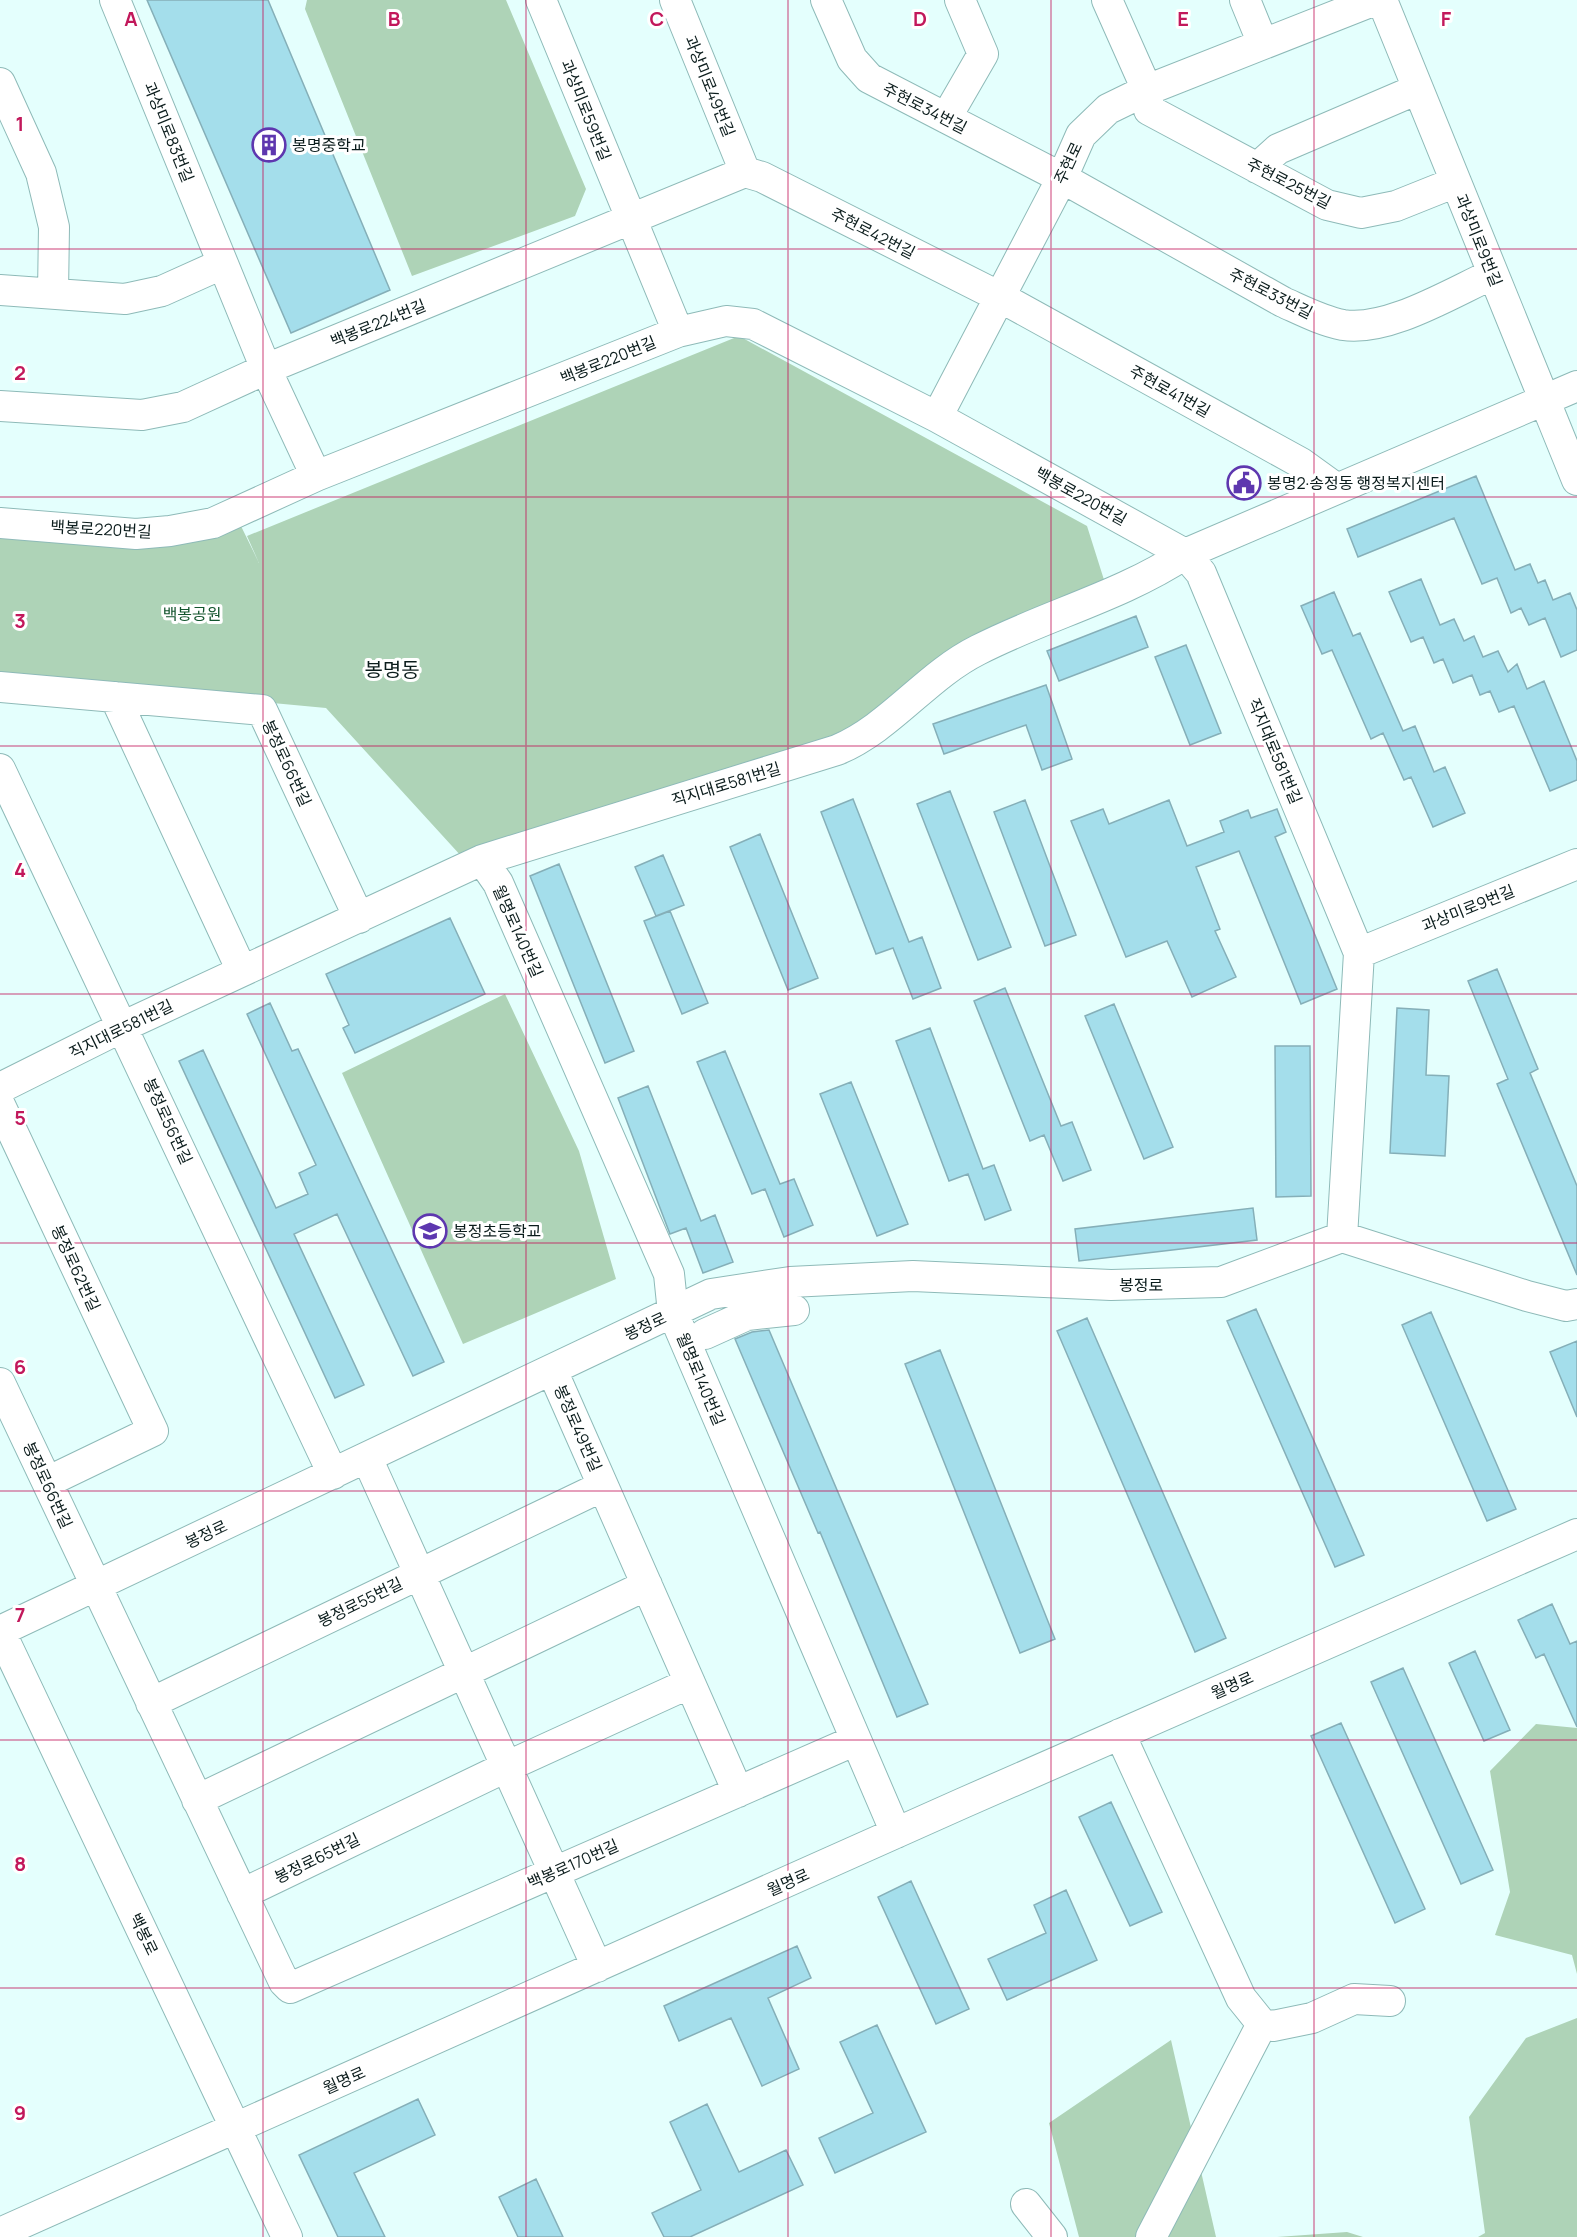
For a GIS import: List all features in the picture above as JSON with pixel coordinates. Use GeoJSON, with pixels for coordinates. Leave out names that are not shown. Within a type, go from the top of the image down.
{"type":"FeatureCollection","features":[{"type":"Feature","properties":{"kind":"street","name":"과상미로83번길"},"geometry":{"type":"LineString","coordinates":[[116,0],[266,369],[316,476]]}},
{"type":"Feature","properties":{"kind":"street","name":"과상미로59번길"},"geometry":{"type":"LineString","coordinates":[[541,0],[678,332]]}},
{"type":"Feature","properties":{"kind":"street","name":"과상미로49번길"},"geometry":{"type":"LineString","coordinates":[[675,0],[745,172]]}},
{"type":"Feature","properties":{"kind":"street","name":"주현로34번길"},"geometry":{"type":"LineString","coordinates":[[826,0],[852,59],[868,78],[1062,178]]}},
{"type":"Feature","properties":{"kind":"street"},"geometry":{"type":"LineString","coordinates":[[946,118],[983,54],[960,0]]}},
{"type":"Feature","properties":{"kind":"street"},"geometry":{"type":"LineString","coordinates":[[1107,0],[1147,90]]}},
{"type":"Feature","properties":{"kind":"street"},"geometry":{"type":"LineString","coordinates":[[1245,0],[1263,44]]}},
{"type":"Feature","properties":{"kind":"street","name":"주현로"},"geometry":{"type":"LineString","coordinates":[[937,417],[1062,178],[1081,135],[1107,108],[1375,0]]}},
{"type":"Feature","properties":{"kind":"street","name":"과상미로9번길"},"geometry":{"type":"LineString","coordinates":[[1382,0],[1577,480]]}},
{"type":"Feature","properties":{"kind":"street"},"geometry":{"type":"LineString","coordinates":[[0,83],[41,173],[54,227],[53,293]]}},
{"type":"Feature","properties":{"kind":"street"},"geometry":{"type":"LineString","coordinates":[[1257,168],[1278,149],[1418,89]]}},
{"type":"Feature","properties":{"kind":"street","name":"주현로25번길"},"geometry":{"type":"LineString","coordinates":[[1147,90],[1149,110],[1327,205],[1361,213],[1396,206],[1456,182]]}},
{"type":"Feature","properties":{"kind":"street","name":"백봉로224번길"},"geometry":{"type":"LineString","coordinates":[[0,406],[142,415],[183,407],[266,369],[745,172]]}},
{"type":"Feature","properties":{"kind":"street","name":"주현로42번길"},"geometry":{"type":"LineString","coordinates":[[745,172],[762,177],[1000,297]]}},
{"type":"Feature","properties":{"kind":"street","name":"주현로33번길"},"geometry":{"type":"LineString","coordinates":[[1062,178],[1282,302],[1343,325],[1376,325],[1493,274]]}},
{"type":"Feature","properties":{"kind":"street"},"geometry":{"type":"LineString","coordinates":[[0,290],[125,299],[162,291],[222,264]]}},
{"type":"Feature","properties":{"kind":"street","name":"주현로41번길"},"geometry":{"type":"LineString","coordinates":[[1000,297],[1301,463],[1337,489]]}},
{"type":"Feature","properties":{"kind":"street","name":"백봉로220번길"},"geometry":{"type":"LineString","coordinates":[[0,523],[136,534],[170,531],[213,523],[316,476],[678,332],[726,321],[753,324],[937,417],[1185,554]]}},
{"type":"Feature","properties":{"kind":"street","name":"직지대로581번길"},"geometry":{"type":"LineString","coordinates":[[0,1088],[124,1026],[482,860],[826,754],[862,740],[913,695],[976,650],[1157,573],[1185,554],[1577,386]]}},
{"type":"Feature","properties":{"kind":"street","name":"직지대로581번길"},"geometry":{"type":"LineString","coordinates":[[1185,554],[1201,573],[1359,953]]}},
{"type":"Feature","properties":{"kind":"street","name":"봉정로66번길"},"geometry":{"type":"LineString","coordinates":[[0,687],[262,710],[359,918]]}},
{"type":"Feature","properties":{"kind":"street"},"geometry":{"type":"LineString","coordinates":[[115,697],[242,971]]}},
{"type":"Feature","properties":{"kind":"street","name":"봉정로56번길"},"geometry":{"type":"LineString","coordinates":[[0,769],[124,1026],[333,1474]]}},
{"type":"Feature","properties":{"kind":"street","name":"월명로140번길"},"geometry":{"type":"LineString","coordinates":[[482,860],[498,883],[669,1274],[672,1313],[896,1833]]}},
{"type":"Feature","properties":{"kind":"street","name":"과상미로9번길"},"geometry":{"type":"LineString","coordinates":[[1359,953],[1577,864]]}},
{"type":"Feature","properties":{"kind":"street"},"geometry":{"type":"LineString","coordinates":[[1359,953],[1342,1237],[1527,1296],[1566,1306],[1577,1304]]}},
{"type":"Feature","properties":{"kind":"street","name":"봉정로62번길"},"geometry":{"type":"LineString","coordinates":[[0,1105],[153,1431],[47,1482]]}},
{"type":"Feature","properties":{"kind":"street","name":"봉정로"},"geometry":{"type":"LineString","coordinates":[[0,1631],[711,1294],[790,1282],[913,1276],[1111,1285],[1221,1282],[1342,1237]]}},
{"type":"Feature","properties":{"kind":"street"},"geometry":{"type":"LineString","coordinates":[[705,1335],[747,1315],[794,1310]]}},
{"type":"Feature","properties":{"kind":"street","name":"봉정로49번길"},"geometry":{"type":"LineString","coordinates":[[552,1370],[738,1792]]}},
{"type":"Feature","properties":{"kind":"street","name":"봉정로66번길"},"geometry":{"type":"LineString","coordinates":[[0,1383],[96,1587]]}},
{"type":"Feature","properties":{"kind":"street","name":"봉정로55번길"},"geometry":{"type":"LineString","coordinates":[[366,1458],[597,1967]]}},
{"type":"Feature","properties":{"kind":"street","name":"봉정로49번길"},"geometry":{"type":"LineString","coordinates":[[516,1527],[603,1485]]}},
{"type":"Feature","properties":{"kind":"street","name":"봉정로55번길"},"geometry":{"type":"LineString","coordinates":[[151,1703],[516,1527]]}},
{"type":"Feature","properties":{"kind":"street","name":"월명로"},"geometry":{"type":"LineString","coordinates":[[0,2233],[896,1833],[1577,1534]]}},
{"type":"Feature","properties":{"kind":"street"},"geometry":{"type":"LineString","coordinates":[[197,1800],[647,1585]]}},
{"type":"Feature","properties":{"kind":"street"},"geometry":{"type":"LineString","coordinates":[[96,1587],[242,1894]]}},
{"type":"Feature","properties":{"kind":"street","name":"백봉로"},"geometry":{"type":"LineString","coordinates":[[0,1631],[287,2237]]}},
{"type":"Feature","properties":{"kind":"street"},"geometry":{"type":"LineString","coordinates":[[506,1767],[690,1683]]}},
{"type":"Feature","properties":{"kind":"street"},"geometry":{"type":"LineString","coordinates":[[1120,1734],[1241,1998],[1262,2024],[1273,2026],[1312,2018],[1354,1999],[1390,2001]]}},
{"type":"Feature","properties":{"kind":"street","name":"백봉로170번길"},"geometry":{"type":"LineString","coordinates":[[242,1894],[284,1982],[290,1988],[856,1740]]}},
{"type":"Feature","properties":{"kind":"street","name":"봉정로65번길"},"geometry":{"type":"LineString","coordinates":[[242,1894],[506,1767]]}},
{"type":"Feature","properties":{"kind":"street"},"geometry":{"type":"LineString","coordinates":[[1151,2237],[1262,2024]]}},
{"type":"Feature","properties":{"kind":"street"},"geometry":{"type":"LineString","coordinates":[[1026,2204],[1052,2237]]}},
{"type":"Feature","properties":{"kind":"green space"},"geometry":{"type":"Polygon","coordinates":[[[307,0],[506,0],[586,189],[575,216],[412,276],[305,9],[307,0]]]}},
{"type":"Feature","properties":{"kind":"green space","name":"백봉공원"},"geometry":{"type":"Polygon","coordinates":[[[739,336],[1087,526],[1105,583],[964,641],[854,733],[462,857],[326,708],[0,677],[0,533],[239,522],[259,563],[247,536],[739,336]]]}},
{"type":"Feature","properties":{"kind":"green space"},"geometry":{"type":"Polygon","coordinates":[[[505,994],[579,1151],[616,1279],[463,1344],[342,1073],[505,994]]]}},
{"type":"Feature","properties":{"kind":"green space"},"geometry":{"type":"Polygon","coordinates":[[[1536,1724],[1577,1728],[1577,1974],[1572,1955],[1495,1935],[1510,1892],[1490,1771],[1536,1724]]]}},
{"type":"Feature","properties":{"kind":"green space"},"geometry":{"type":"Polygon","coordinates":[[[1577,2018],[1577,2237],[1478,2237],[1485,2233],[1469,2117],[1526,2038],[1577,2018]]]}},
{"type":"Feature","properties":{"kind":"green space"},"geometry":{"type":"Polygon","coordinates":[[[1171,2040],[1216,2237],[1079,2237],[1049,2123],[1171,2040]]]}},
{"type":"Feature","properties":{"kind":"green space"},"geometry":{"type":"Polygon","coordinates":[[[1347,2232],[1363,2237],[1277,2237],[1347,2232]]]}},
{"type":"Feature","properties":{"kind":"building","name":"봉명중학교"},"geometry":{"type":"Polygon","coordinates":[[[147,0],[268,0],[390,290],[291,333],[147,0]]]}},
{"type":"Feature","properties":{"kind":"building"},"geometry":{"type":"Polygon","coordinates":[[[1476,476],[1515,570],[1530,564],[1538,583],[1545,580],[1553,600],[1570,593],[1577,610],[1577,650],[1561,657],[1545,618],[1529,625],[1521,608],[1511,613],[1497,578],[1482,584],[1454,518],[1358,557],[1347,529],[1476,476]]]}},
{"type":"Feature","properties":{"kind":"building"},"geometry":{"type":"Polygon","coordinates":[[[1421,579],[1440,625],[1454,619],[1464,641],[1474,636],[1483,657],[1498,651],[1508,672],[1517,664],[1527,689],[1544,681],[1577,761],[1577,780],[1550,791],[1514,706],[1499,712],[1490,691],[1480,695],[1472,675],[1453,683],[1443,659],[1434,663],[1423,637],[1411,642],[1389,592],[1421,579]]]}},
{"type":"Feature","properties":{"kind":"building"},"geometry":{"type":"Polygon","coordinates":[[[1334,592],[1353,636],[1360,633],[1403,731],[1415,726],[1434,772],[1445,767],[1465,813],[1433,827],[1411,777],[1404,780],[1383,733],[1371,739],[1332,650],[1322,654],[1301,606],[1334,592]]]}},
{"type":"Feature","properties":{"kind":"building"},"geometry":{"type":"Polygon","coordinates":[[[1136,616],[1148,647],[1059,681],[1047,651],[1136,616]]]}},
{"type":"Feature","properties":{"kind":"building"},"geometry":{"type":"Polygon","coordinates":[[[1186,645],[1221,733],[1190,745],[1155,657],[1186,645]]]}},
{"type":"Feature","properties":{"kind":"building"},"geometry":{"type":"Polygon","coordinates":[[[1046,685],[1072,759],[1042,770],[1026,725],[944,754],[933,724],[1046,685]]]}},
{"type":"Feature","properties":{"kind":"building"},"geometry":{"type":"Polygon","coordinates":[[[950,791],[1011,947],[978,960],[917,804],[950,791]]]}},
{"type":"Feature","properties":{"kind":"building"},"geometry":{"type":"Polygon","coordinates":[[[853,799],[909,942],[922,937],[941,988],[913,999],[893,948],[876,954],[821,812],[853,799]]]}},
{"type":"Feature","properties":{"kind":"building"},"geometry":{"type":"Polygon","coordinates":[[[1025,800],[1076,935],[1045,946],[994,812],[1025,800]]]}},
{"type":"Feature","properties":{"kind":"building"},"geometry":{"type":"Polygon","coordinates":[[[1169,800],[1187,846],[1224,832],[1220,821],[1248,810],[1251,818],[1277,809],[1286,832],[1275,837],[1337,989],[1301,1004],[1239,851],[1196,867],[1220,929],[1215,931],[1236,977],[1192,997],[1167,941],[1126,957],[1071,821],[1103,809],[1109,824],[1169,800]]]}},
{"type":"Feature","properties":{"kind":"building"},"geometry":{"type":"Polygon","coordinates":[[[760,834],[818,978],[788,990],[730,847],[760,834]]]}},
{"type":"Feature","properties":{"kind":"building"},"geometry":{"type":"Polygon","coordinates":[[[663,855],[684,905],[656,916],[635,867],[663,855]]]}},
{"type":"Feature","properties":{"kind":"building"},"geometry":{"type":"Polygon","coordinates":[[[559,864],[634,1051],[605,1063],[530,876],[559,864]]]}},
{"type":"Feature","properties":{"kind":"building"},"geometry":{"type":"Polygon","coordinates":[[[670,911],[708,1003],[682,1014],[644,921],[670,911]]]}},
{"type":"Feature","properties":{"kind":"building"},"geometry":{"type":"Polygon","coordinates":[[[450,918],[485,994],[355,1053],[343,1028],[349,1025],[326,974],[450,918]]]}},
{"type":"Feature","properties":{"kind":"building"},"geometry":{"type":"Polygon","coordinates":[[[1497,969],[1538,1069],[1530,1073],[1577,1186],[1577,1275],[1497,1084],[1508,1079],[1468,981],[1497,969]]]}},
{"type":"Feature","properties":{"kind":"building"},"geometry":{"type":"Polygon","coordinates":[[[1005,988],[1061,1126],[1072,1122],[1091,1170],[1063,1181],[1044,1135],[1030,1141],[974,1001],[1005,988]]]}},
{"type":"Feature","properties":{"kind":"building"},"geometry":{"type":"Polygon","coordinates":[[[270,1003],[292,1051],[298,1049],[444,1362],[413,1376],[337,1214],[294,1234],[364,1385],[335,1398],[179,1061],[203,1050],[276,1208],[308,1194],[299,1173],[316,1165],[247,1014],[270,1003]]]}},
{"type":"Feature","properties":{"kind":"building"},"geometry":{"type":"Polygon","coordinates":[[[1114,1004],[1173,1147],[1144,1159],[1085,1016],[1114,1004]]]}},
{"type":"Feature","properties":{"kind":"building"},"geometry":{"type":"Polygon","coordinates":[[[1397,1008],[1429,1010],[1426,1075],[1449,1076],[1445,1156],[1390,1153],[1397,1008]]]}},
{"type":"Feature","properties":{"kind":"building"},"geometry":{"type":"Polygon","coordinates":[[[930,1028],[983,1169],[994,1165],[1011,1210],[985,1220],[968,1174],[949,1181],[896,1041],[930,1028]]]}},
{"type":"Feature","properties":{"kind":"building"},"geometry":{"type":"Polygon","coordinates":[[[1275,1046],[1310,1046],[1311,1196],[1276,1197],[1275,1046]]]}},
{"type":"Feature","properties":{"kind":"building"},"geometry":{"type":"Polygon","coordinates":[[[725,1051],[780,1184],[794,1179],[813,1225],[784,1237],[765,1189],[752,1194],[697,1062],[725,1051]]]}},
{"type":"Feature","properties":{"kind":"building"},"geometry":{"type":"Polygon","coordinates":[[[851,1082],[908,1224],[877,1236],[820,1094],[851,1082]]]}},
{"type":"Feature","properties":{"kind":"building"},"geometry":{"type":"Polygon","coordinates":[[[648,1086],[701,1221],[715,1215],[733,1262],[703,1273],[686,1228],[670,1234],[618,1098],[648,1086]]]}},
{"type":"Feature","properties":{"kind":"building"},"geometry":{"type":"Polygon","coordinates":[[[1253,1208],[1257,1240],[1079,1261],[1075,1229],[1253,1208]]]}},
{"type":"Feature","properties":{"kind":"building"},"geometry":{"type":"Polygon","coordinates":[[[1256,1309],[1364,1555],[1335,1567],[1227,1321],[1256,1309]]]}},
{"type":"Feature","properties":{"kind":"building"},"geometry":{"type":"Polygon","coordinates":[[[1431,1312],[1516,1509],[1487,1521],[1402,1325],[1431,1312]]]}},
{"type":"Feature","properties":{"kind":"building"},"geometry":{"type":"Polygon","coordinates":[[[1087,1318],[1226,1638],[1195,1652],[1057,1331],[1087,1318]]]}},
{"type":"Feature","properties":{"kind":"building"},"geometry":{"type":"Polygon","coordinates":[[[769,1330],[928,1704],[897,1717],[820,1532],[818,1533],[735,1339],[752,1332],[769,1330]]]}},
{"type":"Feature","properties":{"kind":"building"},"geometry":{"type":"Polygon","coordinates":[[[1577,1341],[1577,1417],[1550,1352],[1577,1341]]]}},
{"type":"Feature","properties":{"kind":"building"},"geometry":{"type":"Polygon","coordinates":[[[940,1350],[1055,1639],[1020,1653],[905,1364],[940,1350]]]}},
{"type":"Feature","properties":{"kind":"building"},"geometry":{"type":"Polygon","coordinates":[[[1552,1604],[1570,1644],[1577,1641],[1577,1727],[1544,1654],[1536,1658],[1518,1620],[1552,1604]]]}},
{"type":"Feature","properties":{"kind":"building"},"geometry":{"type":"Polygon","coordinates":[[[1475,1651],[1510,1730],[1484,1741],[1449,1663],[1475,1651]]]}},
{"type":"Feature","properties":{"kind":"building"},"geometry":{"type":"Polygon","coordinates":[[[1403,1668],[1493,1870],[1461,1884],[1371,1682],[1403,1668]]]}},
{"type":"Feature","properties":{"kind":"building"},"geometry":{"type":"Polygon","coordinates":[[[1341,1723],[1425,1909],[1395,1923],[1311,1736],[1341,1723]]]}},
{"type":"Feature","properties":{"kind":"building"},"geometry":{"type":"Polygon","coordinates":[[[1111,1802],[1162,1912],[1130,1926],[1079,1817],[1111,1802]]]}},
{"type":"Feature","properties":{"kind":"building"},"geometry":{"type":"Polygon","coordinates":[[[911,1881],[969,2009],[936,2024],[878,1897],[911,1881]]]}},
{"type":"Feature","properties":{"kind":"building"},"geometry":{"type":"Polygon","coordinates":[[[1066,1890],[1097,1960],[1007,2000],[988,1959],[1046,1933],[1034,1905],[1066,1890]]]}},
{"type":"Feature","properties":{"kind":"building"},"geometry":{"type":"Polygon","coordinates":[[[797,1946],[811,1978],[768,1998],[799,2069],[762,2086],[731,2018],[679,2041],[664,2006],[797,1946]]]}},
{"type":"Feature","properties":{"kind":"building"},"geometry":{"type":"Polygon","coordinates":[[[877,2025],[926,2132],[835,2173],[819,2138],[873,2113],[840,2042],[877,2025]]]}},
{"type":"Feature","properties":{"kind":"building"},"geometry":{"type":"Polygon","coordinates":[[[418,2099],[435,2135],[354,2173],[385,2237],[338,2237],[299,2155],[418,2099]]]}},
{"type":"Feature","properties":{"kind":"building"},"geometry":{"type":"Polygon","coordinates":[[[707,2104],[739,2172],[786,2150],[803,2185],[690,2237],[664,2237],[652,2213],[701,2190],[670,2122],[707,2104]]]}},
{"type":"Feature","properties":{"kind":"building"},"geometry":{"type":"Polygon","coordinates":[[[536,2179],[563,2237],[518,2237],[499,2197],[536,2179]]]}},
{"type":"Feature","properties":{"kind":"place","name":"봉명중학교"},"geometry":{"type":"Point","coordinates":[269,145]}},
{"type":"Feature","properties":{"kind":"place","name":"봉명2·송정동 행정복지센터"},"geometry":{"type":"Point","coordinates":[1244,483]}},
{"type":"Feature","properties":{"kind":"place","name":"봉정초등학교"},"geometry":{"type":"Point","coordinates":[430,1231]}},
{"type":"Feature","properties":{"kind":"district","name":"봉명동"},"geometry":{"type":"Point","coordinates":[392,670]}}]}
